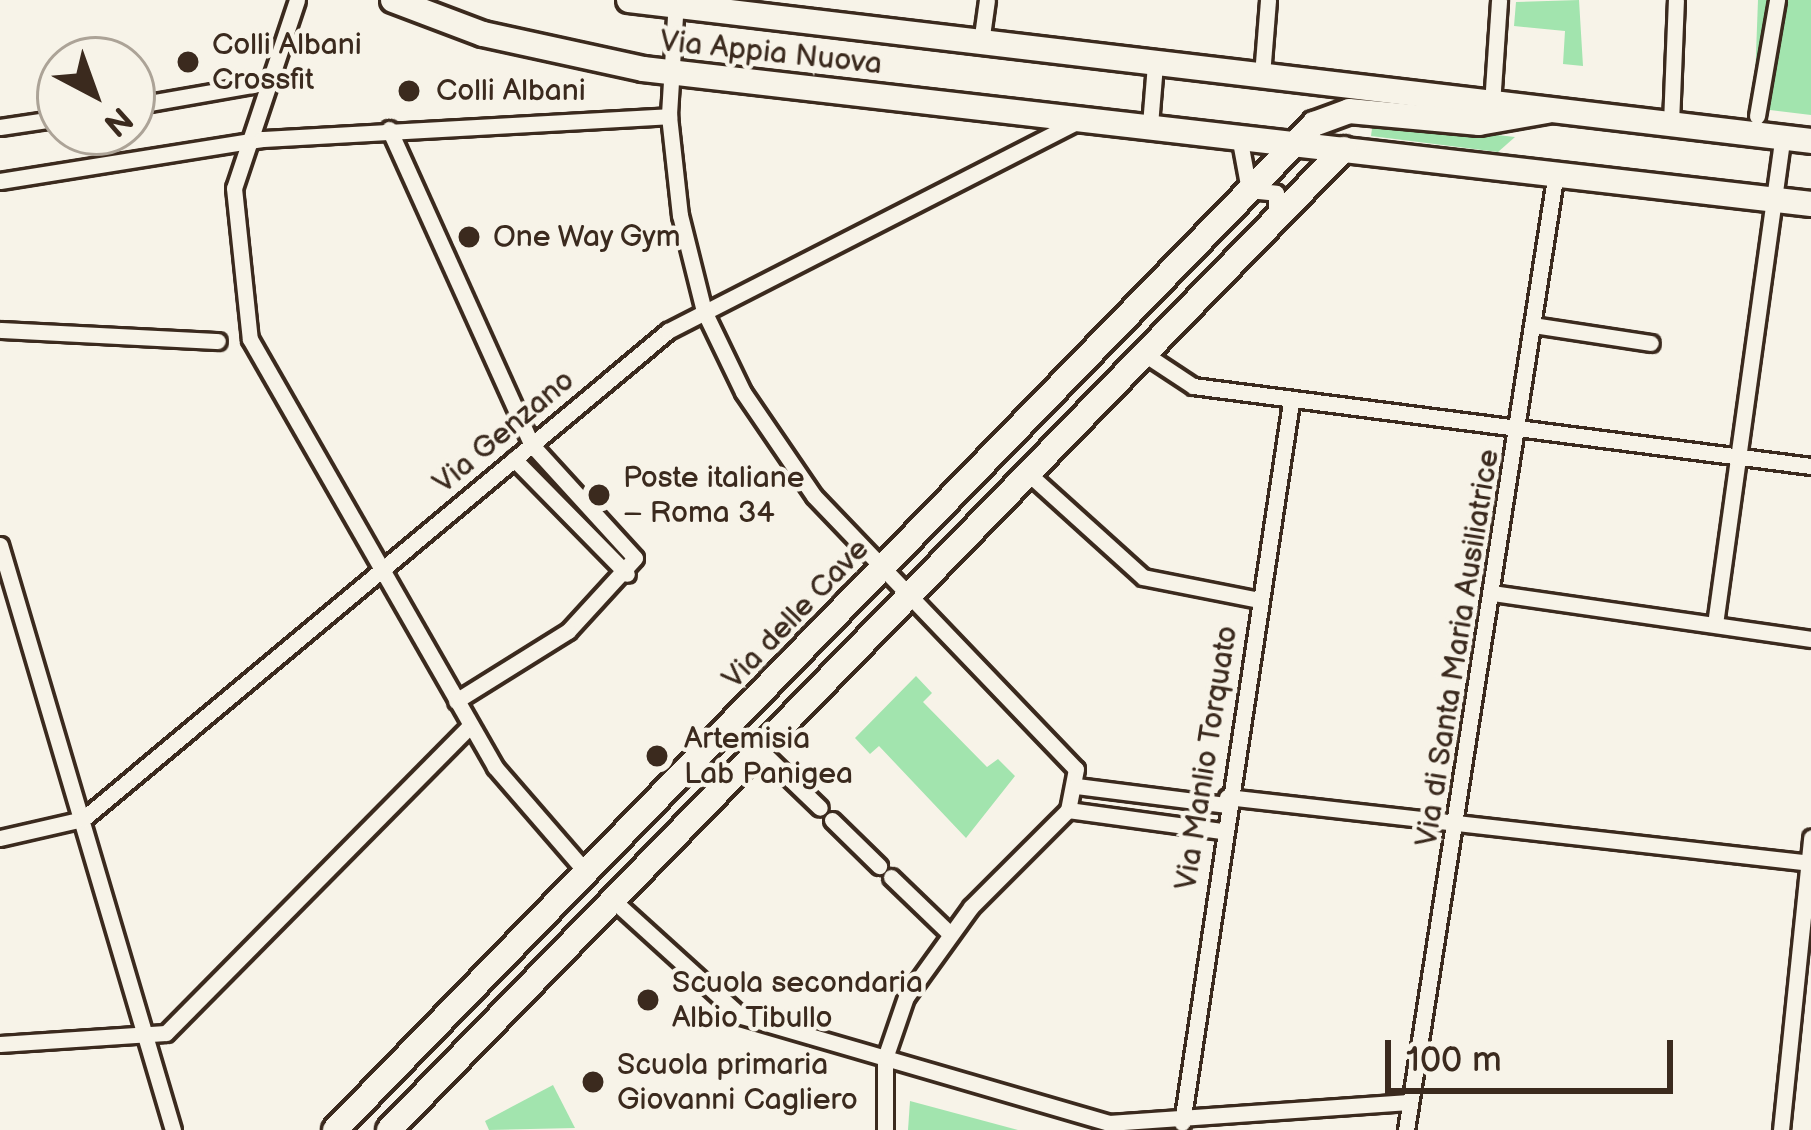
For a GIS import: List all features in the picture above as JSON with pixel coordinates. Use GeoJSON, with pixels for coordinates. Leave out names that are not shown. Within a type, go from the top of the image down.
{"type":"FeatureCollection","features":[{"type":"Feature","properties":{"kind":"main road","name":"Via Appia Nuova"},"geometry":{"type":"LineString","coordinates":[[393,0],[510,42],[670,71],[1811,203]]}},
{"type":"Feature","properties":{"kind":"main road","name":"Via Appia Nuova"},"geometry":{"type":"LineString","coordinates":[[629,0],[1811,142]]}},
{"type":"Feature","properties":{"kind":"main road","name":"Via delle Cave"},"geometry":{"type":"LineString","coordinates":[[335,1130],[1296,142],[1331,113],[1478,123],[1546,111]]}},
{"type":"Feature","properties":{"kind":"main road"},"geometry":{"type":"LineString","coordinates":[[389,1130],[1344,148]]}},
{"type":"Feature","properties":{"kind":"main road"},"geometry":{"type":"LineString","coordinates":[[586,872],[614,901]]}},
{"type":"Feature","properties":{"kind":"street"},"geometry":{"type":"LineString","coordinates":[[297,0],[245,140],[232,227],[246,328],[470,726],[531,818],[586,872]]}},
{"type":"Feature","properties":{"kind":"street"},"geometry":{"type":"LineString","coordinates":[[981,43],[987,0]]}},
{"type":"Feature","properties":{"kind":"street"},"geometry":{"type":"LineString","coordinates":[[1262,75],[1268,0]]}},
{"type":"Feature","properties":{"kind":"street"},"geometry":{"type":"LineString","coordinates":[[1492,104],[1499,0]]}},
{"type":"Feature","properties":{"kind":"street"},"geometry":{"type":"LineString","coordinates":[[1671,123],[1676,0]]}},
{"type":"Feature","properties":{"kind":"street"},"geometry":{"type":"LineString","coordinates":[[1757,116],[1777,0]]}},
{"type":"Feature","properties":{"kind":"street"},"geometry":{"type":"LineString","coordinates":[[676,4],[669,116],[704,310],[770,435],[884,567],[1067,751],[1076,785],[1068,810],[949,933],[900,1008],[885,1058],[885,1130]]}},
{"type":"Feature","properties":{"kind":"street"},"geometry":{"type":"LineString","coordinates":[[1150,125],[1155,64]]}},
{"type":"Feature","properties":{"kind":"street"},"geometry":{"type":"LineString","coordinates":[[156,102],[270,82]]}},
{"type":"Feature","properties":{"kind":"street"},"geometry":{"type":"LineString","coordinates":[[0,181],[245,140],[669,116]]}},
{"type":"Feature","properties":{"kind":"street","name":"Via Genzano"},"geometry":{"type":"LineString","coordinates":[[0,838],[83,818],[531,444],[704,310],[1083,119]]}},
{"type":"Feature","properties":{"kind":"street"},"geometry":{"type":"LineString","coordinates":[[0,127],[36,122]]}},
{"type":"Feature","properties":{"kind":"street"},"geometry":{"type":"LineString","coordinates":[[389,129],[531,444],[630,549],[627,574],[568,631],[456,701]]}},
{"type":"Feature","properties":{"kind":"street"},"geometry":{"type":"LineString","coordinates":[[1237,134],[1251,158],[1250,190],[1276,193],[1275,220]]}},
{"type":"Feature","properties":{"kind":"street"},"geometry":{"type":"LineString","coordinates":[[1715,624],[1778,200],[1783,137]]}},
{"type":"Feature","properties":{"kind":"street","name":"Via di Santa Maria Ausiliatrice"},"geometry":{"type":"LineString","coordinates":[[1406,1130],[1459,822],[1556,172]]}},
{"type":"Feature","properties":{"kind":"street"},"geometry":{"type":"LineString","coordinates":[[1533,326],[1651,344]]}},
{"type":"Feature","properties":{"kind":"street"},"geometry":{"type":"LineString","coordinates":[[0,330],[218,341]]}},
{"type":"Feature","properties":{"kind":"street"},"geometry":{"type":"LineString","coordinates":[[1146,355],[1185,384],[1291,402],[1811,466]]}},
{"type":"Feature","properties":{"kind":"street","name":"Via Manlio Torquato"},"geometry":{"type":"LineString","coordinates":[[1182,1123],[1226,801],[1291,402]]}},
{"type":"Feature","properties":{"kind":"street"},"geometry":{"type":"LineString","coordinates":[[514,459],[627,574]]}},
{"type":"Feature","properties":{"kind":"street"},"geometry":{"type":"LineString","coordinates":[[1030,475],[1143,577],[1259,600]]}},
{"type":"Feature","properties":{"kind":"street"},"geometry":{"type":"LineString","coordinates":[[0,545],[173,1130]]}},
{"type":"Feature","properties":{"kind":"street"},"geometry":{"type":"LineString","coordinates":[[1492,593],[1811,638]]}},
{"type":"Feature","properties":{"kind":"street"},"geometry":{"type":"LineString","coordinates":[[0,1044],[149,1042],[470,726]]}},
{"type":"Feature","properties":{"kind":"street"},"geometry":{"type":"LineString","coordinates":[[760,750],[949,933]]}},
{"type":"Feature","properties":{"kind":"street"},"geometry":{"type":"LineString","coordinates":[[1076,785],[1459,822],[1810,863]]}},
{"type":"Feature","properties":{"kind":"street"},"geometry":{"type":"LineString","coordinates":[[1068,810],[1222,831]]}},
{"type":"Feature","properties":{"kind":"street"},"geometry":{"type":"LineString","coordinates":[[1781,1130],[1811,838]]}},
{"type":"Feature","properties":{"kind":"street"},"geometry":{"type":"LineString","coordinates":[[614,901],[730,1010],[1109,1123],[1182,1123],[1408,1102]]}},
{"type":"Feature","properties":{"kind":"green space"},"geometry":{"type":"Polygon","coordinates":[[[1579,0],[1583,66],[1563,64],[1565,31],[1514,26],[1516,2],[1579,0]]]}},
{"type":"Feature","properties":{"kind":"green space"},"geometry":{"type":"Polygon","coordinates":[[[1758,0],[1811,0],[1811,115],[1754,108],[1758,0]]]}},
{"type":"Feature","properties":{"kind":"green space"},"geometry":{"type":"Polygon","coordinates":[[[1373,121],[1515,137],[1498,152],[1371,136],[1373,121]]]}},
{"type":"Feature","properties":{"kind":"green space"},"geometry":{"type":"Polygon","coordinates":[[[916,676],[932,693],[923,702],[987,767],[998,759],[1015,776],[966,838],[879,746],[870,754],[855,738],[916,676]]]}},
{"type":"Feature","properties":{"kind":"green space"},"geometry":{"type":"Polygon","coordinates":[[[553,1085],[575,1128],[489,1130],[485,1121],[553,1085]]]}},
{"type":"Feature","properties":{"kind":"green space"},"geometry":{"type":"Polygon","coordinates":[[[910,1101],[1018,1130],[908,1130],[910,1101]]]}},
{"type":"Feature","properties":{"kind":"place","name":"Colli Albani Crossfit"},"geometry":{"type":"Point","coordinates":[188,62]}},
{"type":"Feature","properties":{"kind":"place","name":"Colli Albani"},"geometry":{"type":"Point","coordinates":[409,91]}},
{"type":"Feature","properties":{"kind":"place","name":"One Way Gym"},"geometry":{"type":"Point","coordinates":[469,237]}},
{"type":"Feature","properties":{"kind":"place","name":"Poste italiane – Roma 34"},"geometry":{"type":"Point","coordinates":[599,495]}},
{"type":"Feature","properties":{"kind":"place","name":"Artemisia Lab Panigea"},"geometry":{"type":"Point","coordinates":[657,756]}},
{"type":"Feature","properties":{"kind":"place","name":"Scuola secondaria Albio Tibullo"},"geometry":{"type":"Point","coordinates":[648,1000]}},
{"type":"Feature","properties":{"kind":"place","name":"Scuola primaria Giovanni Cagliero"},"geometry":{"type":"Point","coordinates":[593,1082]}}]}
